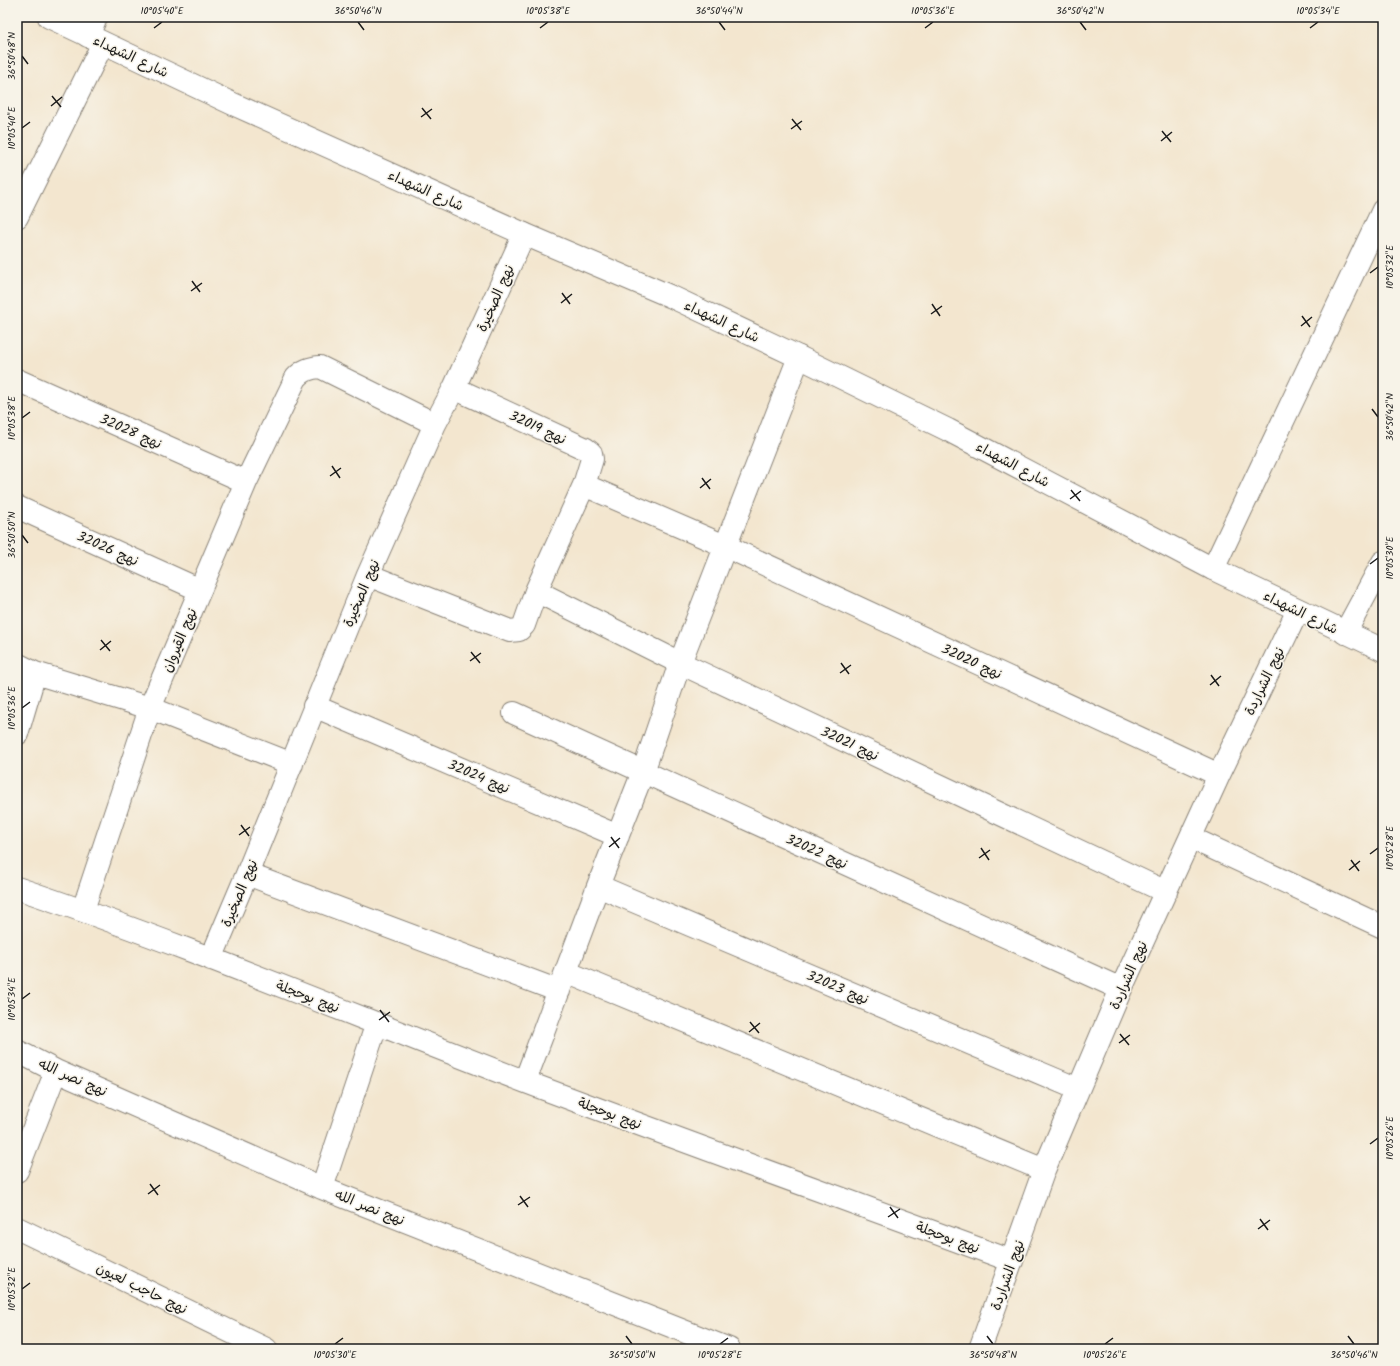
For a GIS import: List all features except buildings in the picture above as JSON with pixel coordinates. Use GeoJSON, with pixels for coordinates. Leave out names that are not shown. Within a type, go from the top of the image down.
{"type":"FeatureCollection","features":[{"type":"Feature","properties":{"kind":"street","name":"شارع الشهداء"},"geometry":{"type":"LineString","coordinates":[[49,17],[96,32],[233,104],[524,234],[672,297],[799,357],[948,430],[1213,569],[1383,650]]}},
{"type":"Feature","properties":{"kind":"street"},"geometry":{"type":"LineString","coordinates":[[17,217],[96,32]]}},
{"type":"Feature","properties":{"kind":"street"},"geometry":{"type":"LineString","coordinates":[[1213,569],[1383,210]]}},
{"type":"Feature","properties":{"kind":"street","name":"نهج الصخيرة"},"geometry":{"type":"LineString","coordinates":[[210,958],[247,874],[368,574],[524,234]]}},
{"type":"Feature","properties":{"kind":"street"},"geometry":{"type":"LineString","coordinates":[[525,1081],[598,886],[643,772],[680,663],[799,357]]}},
{"type":"Feature","properties":{"kind":"street","name":"نهج القيروان"},"geometry":{"type":"LineString","coordinates":[[83,910],[150,708],[246,482],[296,378],[302,372],[311,368],[320,367],[436,424]]}},
{"type":"Feature","properties":{"kind":"street","name":"نهج 32028"},"geometry":{"type":"LineString","coordinates":[[17,380],[246,482]]}},
{"type":"Feature","properties":{"kind":"street","name":"نهج 32019"},"geometry":{"type":"LineString","coordinates":[[368,574],[510,631],[518,630],[524,625],[536,592],[584,485],[592,459],[591,453],[586,448],[454,388]]}},
{"type":"Feature","properties":{"kind":"street","name":"نهج 32020"},"geometry":{"type":"LineString","coordinates":[[584,485],[725,546],[1219,775]]}},
{"type":"Feature","properties":{"kind":"street","name":"نهج 32026"},"geometry":{"type":"LineString","coordinates":[[17,507],[200,590]]}},
{"type":"Feature","properties":{"kind":"street"},"geometry":{"type":"LineString","coordinates":[[1345,633],[1383,562]]}},
{"type":"Feature","properties":{"kind":"street","name":"نهج 32021"},"geometry":{"type":"LineString","coordinates":[[536,592],[680,663],[1166,892]]}},
{"type":"Feature","properties":{"kind":"street","name":"نهج الشراردة"},"geometry":{"type":"LineString","coordinates":[[980,1349],[1044,1170],[1078,1088],[1121,989],[1219,775],[1298,610]]}},
{"type":"Feature","properties":{"kind":"street"},"geometry":{"type":"LineString","coordinates":[[17,734],[26,669],[150,708],[292,764]]}},
{"type":"Feature","properties":{"kind":"street","name":"نهج 32024"},"geometry":{"type":"LineString","coordinates":[[314,706],[618,836]]}},
{"type":"Feature","properties":{"kind":"street","name":"نهج 32022"},"geometry":{"type":"LineString","coordinates":[[514,713],[1121,989]]}},
{"type":"Feature","properties":{"kind":"street"},"geometry":{"type":"LineString","coordinates":[[1191,838],[1383,927]]}},
{"type":"Feature","properties":{"kind":"street"},"geometry":{"type":"LineString","coordinates":[[247,874],[563,981],[1044,1170]]}},
{"type":"Feature","properties":{"kind":"street","name":"نهج 32023"},"geometry":{"type":"LineString","coordinates":[[598,886],[1078,1088]]}},
{"type":"Feature","properties":{"kind":"street","name":"نهج بوحجلة"},"geometry":{"type":"LineString","coordinates":[[17,888],[83,910],[525,1081],[1012,1261]]}},
{"type":"Feature","properties":{"kind":"street"},"geometry":{"type":"LineString","coordinates":[[322,1188],[377,1023]]}},
{"type":"Feature","properties":{"kind":"street","name":"نهج نصر الله"},"geometry":{"type":"LineString","coordinates":[[17,1051],[56,1071],[322,1188],[729,1349]]}},
{"type":"Feature","properties":{"kind":"street"},"geometry":{"type":"LineString","coordinates":[[17,1171],[56,1071]]}},
{"type":"Feature","properties":{"kind":"street","name":"نهج حاجب لعيون"},"geometry":{"type":"LineString","coordinates":[[17,1228],[266,1349]]}}]}
